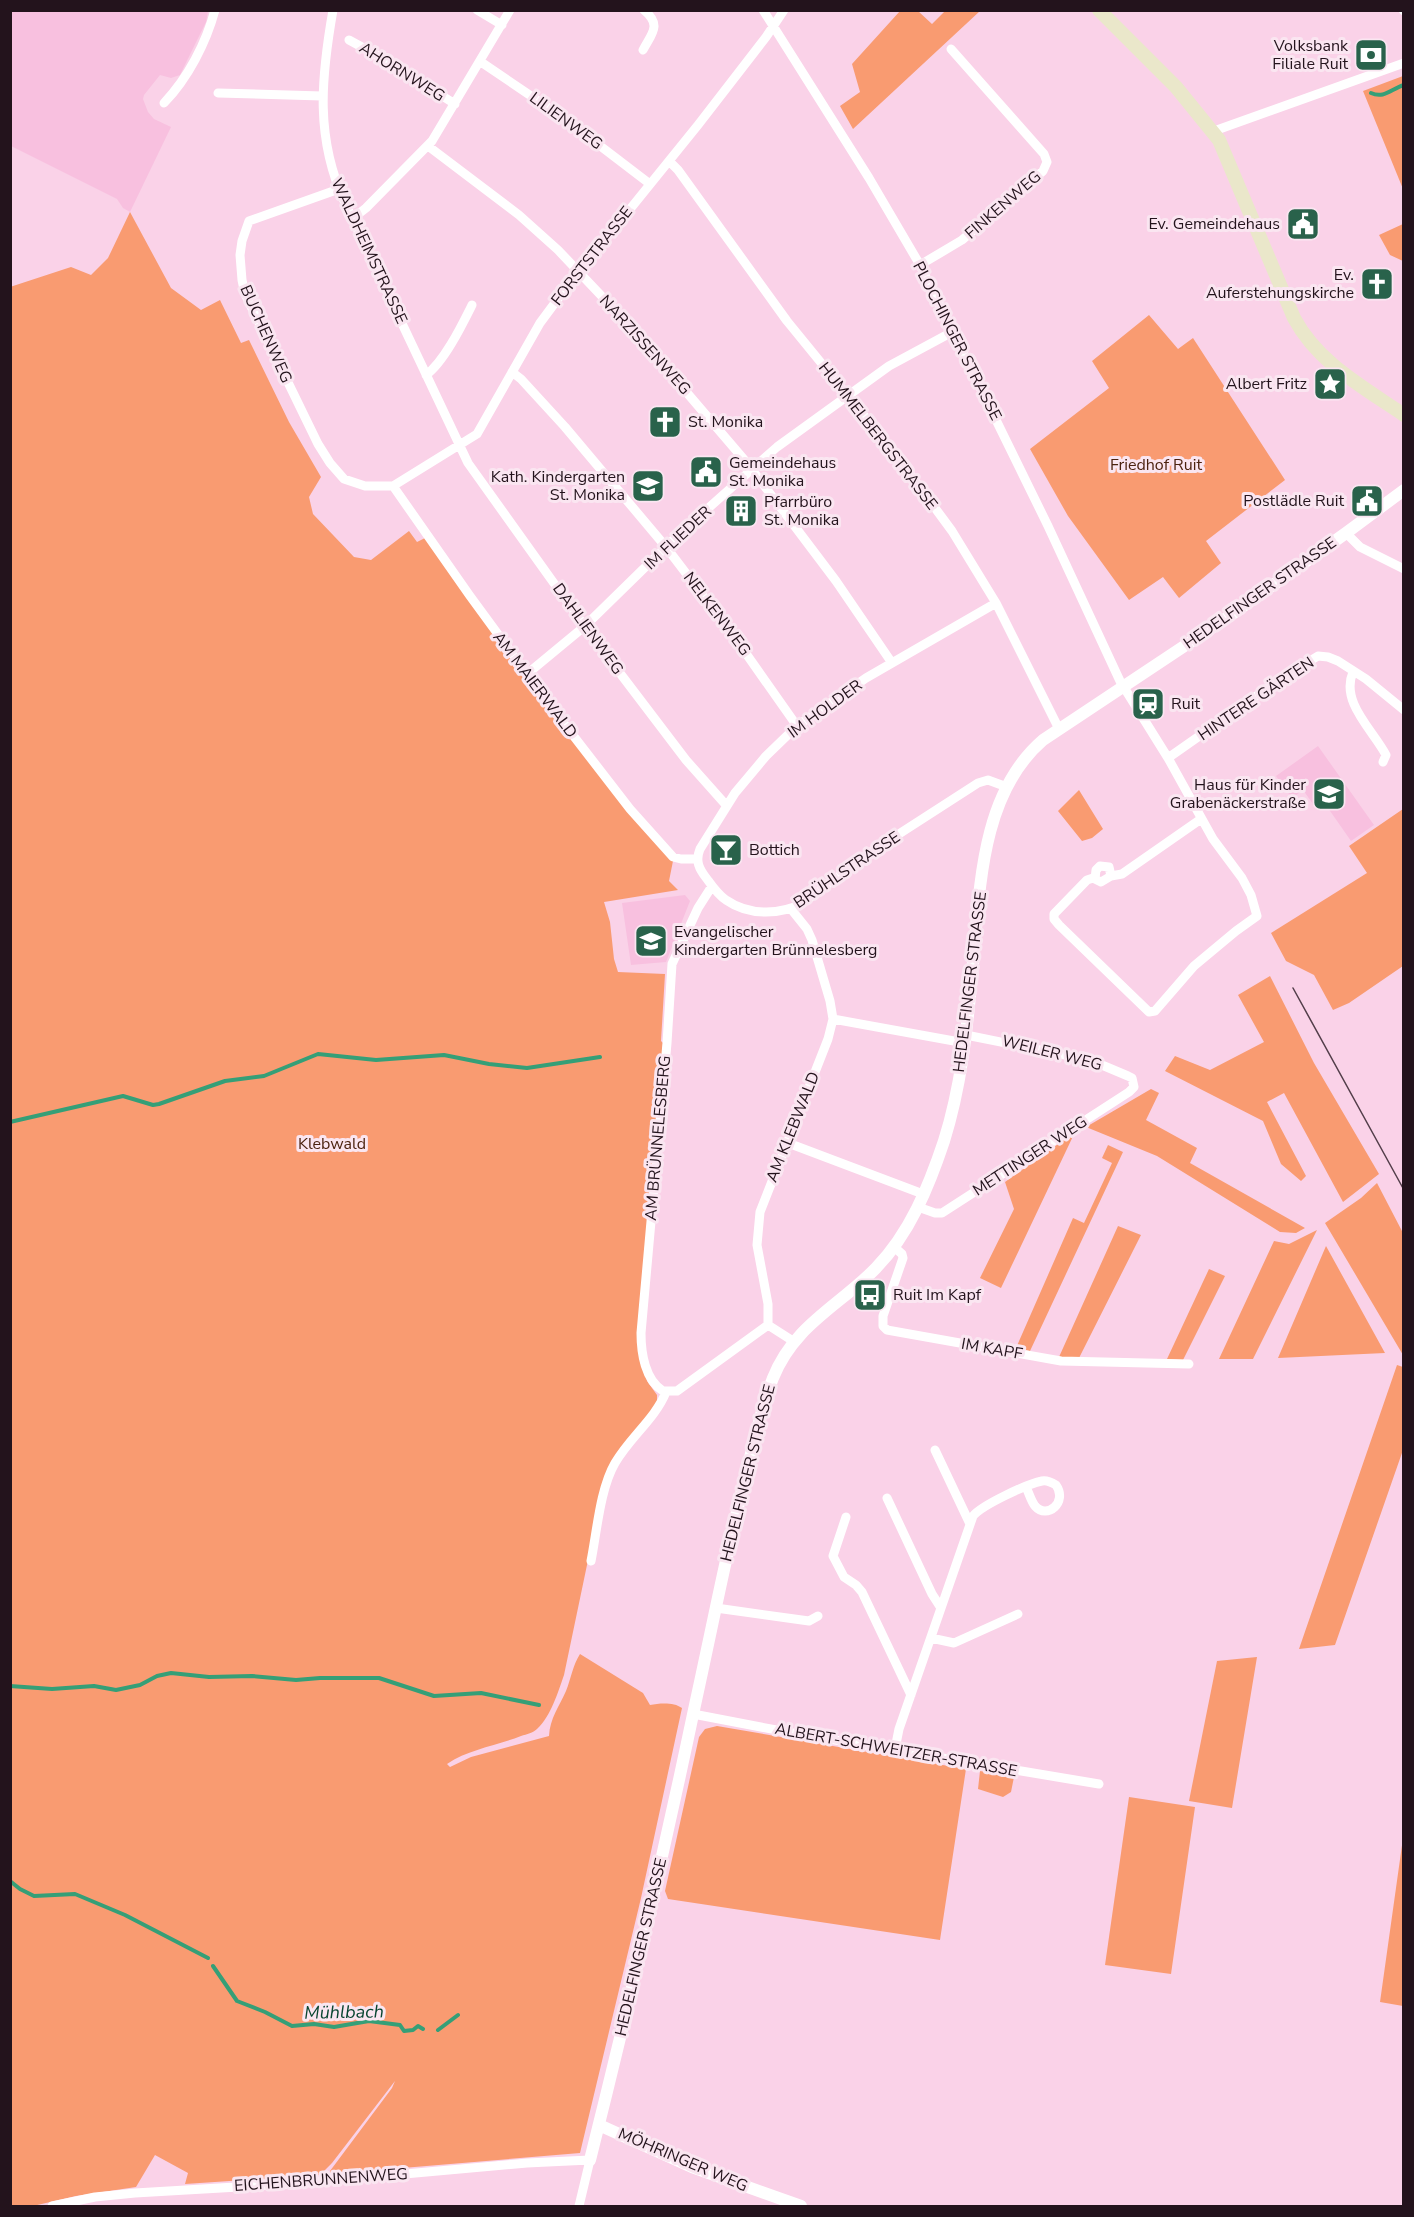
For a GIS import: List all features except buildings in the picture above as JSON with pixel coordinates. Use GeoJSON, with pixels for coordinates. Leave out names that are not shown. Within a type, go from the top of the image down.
{"type":"FeatureCollection","features":[{"type":"Feature","properties":{"kind":"main road"},"geometry":{"type":"LineString","coordinates":[[1099,10],[1171,81],[1214,131],[1224,149],[1294,318],[1306,338],[1329,363],[1404,415]]}},
{"type":"Feature","properties":{"kind":"street"},"geometry":{"type":"LineString","coordinates":[[164,103],[184,79],[208,30],[215,10]]}},
{"type":"Feature","properties":{"kind":"street","name":"WALDHEIMSTRASSE"},"geometry":{"type":"LineString","coordinates":[[333,10],[322,96],[325,141],[339,189],[352,219],[459,445]]}},
{"type":"Feature","properties":{"kind":"street"},"geometry":{"type":"LineString","coordinates":[[477,10],[502,25]]}},
{"type":"Feature","properties":{"kind":"street"},"geometry":{"type":"LineString","coordinates":[[352,219],[428,146],[481,62],[510,10]]}},
{"type":"Feature","properties":{"kind":"street"},"geometry":{"type":"LineString","coordinates":[[643,50],[655,25],[654,20],[644,10]]}},
{"type":"Feature","properties":{"kind":"street","name":"PLOCHINGER STRASSE"},"geometry":{"type":"LineString","coordinates":[[763,10],[869,178],[920,265],[954,331],[1123,687],[1168,758],[1201,819],[1242,878],[1251,895],[1257,916],[1201,960],[1155,1011],[1149,1012],[1054,919],[1055,912],[1087,879],[1095,879],[1095,870],[1100,866],[1109,867],[1111,876],[1122,874],[1201,819]]}},
{"type":"Feature","properties":{"kind":"street","name":"FORSTSTRASSE"},"geometry":{"type":"LineString","coordinates":[[393,486],[480,430],[540,323],[578,271],[669,161],[766,37],[784,10]]}},
{"type":"Feature","properties":{"kind":"street","name":"AHORNWEG"},"geometry":{"type":"LineString","coordinates":[[350,40],[455,105]]}},
{"type":"Feature","properties":{"kind":"street","name":"FINKENWEG"},"geometry":{"type":"LineString","coordinates":[[920,265],[962,240],[1043,171],[1047,162],[1044,154],[951,49]]}},
{"type":"Feature","properties":{"kind":"street","name":"LILIENWEG"},"geometry":{"type":"LineString","coordinates":[[481,62],[565,120],[650,184]]}},
{"type":"Feature","properties":{"kind":"street"},"geometry":{"type":"LineString","coordinates":[[1214,131],[1404,63]]}},
{"type":"Feature","properties":{"kind":"street"},"geometry":{"type":"LineString","coordinates":[[218,93],[322,96]]}},
{"type":"Feature","properties":{"kind":"street","name":"NARZISSENWEG"},"geometry":{"type":"LineString","coordinates":[[428,146],[519,215],[578,271],[629,325],[751,469],[836,581],[892,663]]}},
{"type":"Feature","properties":{"kind":"street","name":"HUMMELBERGSTRASSE"},"geometry":{"type":"LineString","coordinates":[[669,161],[678,170],[787,321],[893,451],[952,531],[996,603],[1059,729]]}},
{"type":"Feature","properties":{"kind":"street","name":"BUCHENWEG"},"geometry":{"type":"LineString","coordinates":[[339,189],[249,221],[241,249],[242,280],[249,303],[311,432],[330,463],[340,476],[354,484],[376,487],[393,486]]}},
{"type":"Feature","properties":{"kind":"street"},"geometry":{"type":"LineString","coordinates":[[426,375],[437,364],[472,305]]}},
{"type":"Feature","properties":{"kind":"street","name":"IM FLIEDER"},"geometry":{"type":"LineString","coordinates":[[526,674],[585,626],[666,547],[777,447],[889,366],[954,331]]}},
{"type":"Feature","properties":{"kind":"street","name":"NELKENWEG"},"geometry":{"type":"LineString","coordinates":[[512,372],[565,427],[666,547],[740,644],[797,726]]}},
{"type":"Feature","properties":{"kind":"street","name":"DAHLIENWEG"},"geometry":{"type":"LineString","coordinates":[[459,445],[475,474],[585,626],[686,760],[726,805]]}},
{"type":"Feature","properties":{"kind":"street","name":"AM MAIERWALD"},"geometry":{"type":"LineString","coordinates":[[393,486],[526,674],[652,835],[675,858],[697,859]]}},
{"type":"Feature","properties":{"kind":"street","name":"HEDELFINGER STRASSE"},"geometry":{"type":"LineString","coordinates":[[579,2206],[640,1956],[734,1524],[768,1390],[782,1357],[793,1341],[813,1321],[870,1274],[894,1247],[918,1207],[945,1137],[960,1073],[986,855],[1007,787],[1026,755],[1059,729],[1228,617],[1404,490]]}},
{"type":"Feature","properties":{"kind":"street"},"geometry":{"type":"LineString","coordinates":[[1346,534],[1360,547],[1404,569]]}},
{"type":"Feature","properties":{"kind":"street","name":"IM HOLDER"},"geometry":{"type":"LineString","coordinates":[[697,859],[700,849],[726,805],[766,756],[797,726],[892,663],[996,603]]}},
{"type":"Feature","properties":{"kind":"street","name":"HINTERE GÄRTEN"},"geometry":{"type":"LineString","coordinates":[[1168,758],[1314,658],[1328,657],[1366,679],[1404,710]]}},
{"type":"Feature","properties":{"kind":"street"},"geometry":{"type":"LineString","coordinates":[[1353,672],[1350,683],[1354,704],[1386,754],[1383,762]]}},
{"type":"Feature","properties":{"kind":"street","name":"BRÜHLSTRASSE"},"geometry":{"type":"LineString","coordinates":[[697,859],[700,871],[728,902],[745,908],[775,912],[791,909],[810,898],[871,852],[978,783],[988,780],[1007,787]]}},
{"type":"Feature","properties":{"kind":"street","name":"AM BRÜNNELESBERG"},"geometry":{"type":"LineString","coordinates":[[666,1392],[656,1386],[651,1378],[642,1351],[641,1337],[672,964],[698,908],[712,886]]}},
{"type":"Feature","properties":{"kind":"street","name":"AM KLEBWALD"},"geometry":{"type":"LineString","coordinates":[[768,1326],[768,1304],[757,1250],[760,1212],[828,1039],[833,1019],[813,940],[807,928],[791,909]]}},
{"type":"Feature","properties":{"kind":"street","name":"WEILER WEG"},"geometry":{"type":"LineString","coordinates":[[833,1019],[1090,1060],[1128,1076],[1133,1082]]}},
{"type":"Feature","properties":{"kind":"street","name":"METTINGER WEG"},"geometry":{"type":"LineString","coordinates":[[918,1207],[938,1214],[947,1209],[1129,1092],[1134,1087],[1133,1082]]}},
{"type":"Feature","properties":{"kind":"street"},"geometry":{"type":"LineString","coordinates":[[788,1143],[923,1194]]}},
{"type":"Feature","properties":{"kind":"street","name":"IM KAPF"},"geometry":{"type":"LineString","coordinates":[[894,1247],[903,1258],[883,1316],[882,1324],[887,1330],[1061,1361],[1137,1365],[1189,1364]]}},
{"type":"Feature","properties":{"kind":"street"},"geometry":{"type":"LineString","coordinates":[[591,1561],[612,1469],[631,1440],[659,1408],[666,1392],[679,1390],[768,1326],[793,1341]]}},
{"type":"Feature","properties":{"kind":"street"},"geometry":{"type":"LineString","coordinates":[[935,1450],[970,1524]]}},
{"type":"Feature","properties":{"kind":"street"},"geometry":{"type":"LineString","coordinates":[[894,1749],[975,1513],[1026,1487]]}},
{"type":"Feature","properties":{"kind":"street"},"geometry":{"type":"LineString","coordinates":[[887,1498],[932,1594],[941,1608]]}},
{"type":"Feature","properties":{"kind":"street"},"geometry":{"type":"LineString","coordinates":[[846,1517],[833,1556],[844,1577],[862,1592],[911,1695]]}},
{"type":"Feature","properties":{"kind":"street"},"geometry":{"type":"LineString","coordinates":[[716,1608],[806,1621],[818,1616]]}},
{"type":"Feature","properties":{"kind":"street"},"geometry":{"type":"LineString","coordinates":[[931,1638],[954,1643],[1018,1614]]}},
{"type":"Feature","properties":{"kind":"street","name":"ALBERT-SCHWEITZER-STRASSE"},"geometry":{"type":"LineString","coordinates":[[693,1714],[1099,1784]]}},
{"type":"Feature","properties":{"kind":"street","name":"MÖHRINGER WEG"},"geometry":{"type":"LineString","coordinates":[[599,2125],[692,2167],[801,2206]]}},
{"type":"Feature","properties":{"kind":"street","name":"EICHENBRUNNENWEG"},"geometry":{"type":"LineString","coordinates":[[52,2206],[135,2193],[590,2160]]}},
{"type":"Feature","properties":{"kind":"shaded area"},"geometry":{"type":"Polygon","coordinates":[[[10,11],[208,11],[206,22],[180,75],[171,78],[160,75],[144,95],[143,99],[148,112],[154,119],[171,127],[130,212],[123,208],[117,199],[11,146],[10,11]]]}},
{"type":"Feature","properties":{"kind":"shaded area","name":"Haus für Kinder Grabenäckerstraße"},"geometry":{"type":"Polygon","coordinates":[[[1318,746],[1374,825],[1351,841],[1321,798],[1313,804],[1303,790],[1292,798],[1276,776],[1318,746]]]}},
{"type":"Feature","properties":{"kind":"shaded area","name":"Evangelischer Kindergarten Brünnelesberg"},"geometry":{"type":"Polygon","coordinates":[[[685,895],[690,901],[666,962],[631,965],[622,903],[685,895]]]}},
{"type":"Feature","properties":{"kind":"green space"},"geometry":{"type":"Polygon","coordinates":[[[900,11],[918,11],[932,24],[945,11],[980,11],[853,129],[840,106],[860,92],[852,64],[900,11]]]}},
{"type":"Feature","properties":{"kind":"green space"},"geometry":{"type":"Polygon","coordinates":[[[1404,76],[1403,189],[1363,91],[1404,76]]]}},
{"type":"Feature","properties":{"kind":"green space","name":"Klebwald"},"geometry":{"type":"Polygon","coordinates":[[[130,212],[171,288],[201,310],[220,300],[241,343],[249,340],[289,422],[321,477],[309,497],[313,514],[354,557],[371,560],[409,531],[417,542],[425,538],[673,861],[669,881],[678,890],[604,902],[610,922],[614,959],[618,972],[665,974],[661,1041],[663,1043],[637,1338],[647,1381],[657,1395],[657,1405],[628,1440],[601,1498],[564,1675],[554,1704],[542,1724],[532,1732],[473,1751],[447,1764],[450,1767],[471,1757],[549,1736],[553,1718],[580,1654],[643,1693],[650,1705],[662,1703],[682,1708],[641,1898],[580,2153],[331,2174],[330,2171],[395,2081],[332,2163],[320,2175],[185,2184],[188,2173],[155,2155],[136,2187],[76,2196],[33,2206],[11,2206],[10,287],[71,267],[91,275],[108,258],[130,212]]]}},
{"type":"Feature","properties":{"kind":"green space"},"geometry":{"type":"Polygon","coordinates":[[[1403,224],[1403,261],[1390,255],[1379,235],[1403,224]]]}},
{"type":"Feature","properties":{"kind":"green space","name":"Friedhof Ruit"},"geometry":{"type":"Polygon","coordinates":[[[1149,315],[1178,349],[1193,338],[1285,480],[1206,541],[1221,563],[1179,598],[1163,577],[1129,600],[1068,516],[1030,449],[1109,388],[1092,361],[1149,315]]]}},
{"type":"Feature","properties":{"kind":"green space"},"geometry":{"type":"Polygon","coordinates":[[[1079,790],[1103,829],[1092,838],[1082,841],[1058,811],[1079,790]]]}},
{"type":"Feature","properties":{"kind":"green space"},"geometry":{"type":"Polygon","coordinates":[[[1403,809],[1403,966],[1349,1003],[1333,1010],[1314,975],[1286,961],[1271,933],[1367,873],[1349,846],[1403,809]]]}},
{"type":"Feature","properties":{"kind":"green space"},"geometry":{"type":"Polygon","coordinates":[[[1270,976],[1314,1063],[1379,1174],[1343,1202],[1284,1093],[1267,1102],[1306,1176],[1301,1181],[1281,1164],[1263,1121],[1165,1071],[1175,1056],[1210,1070],[1264,1042],[1238,995],[1270,976]]]}},
{"type":"Feature","properties":{"kind":"green space"},"geometry":{"type":"Polygon","coordinates":[[[1151,1089],[1159,1093],[1146,1120],[1197,1148],[1190,1163],[1305,1228],[1296,1233],[1280,1232],[1157,1156],[1086,1127],[1151,1089]]]}},
{"type":"Feature","properties":{"kind":"green space"},"geometry":{"type":"Polygon","coordinates":[[[1075,1132],[1001,1288],[980,1278],[1014,1209],[1005,1182],[1075,1132]]]}},
{"type":"Feature","properties":{"kind":"green space"},"geometry":{"type":"Polygon","coordinates":[[[1108,1145],[1123,1152],[1030,1351],[1016,1348],[1073,1218],[1084,1223],[1112,1163],[1102,1158],[1108,1145]]]}},
{"type":"Feature","properties":{"kind":"green space"},"geometry":{"type":"Polygon","coordinates":[[[1377,1183],[1403,1233],[1403,1355],[1325,1223],[1361,1198],[1377,1183]]]}},
{"type":"Feature","properties":{"kind":"green space"},"geometry":{"type":"Polygon","coordinates":[[[1118,1226],[1141,1235],[1079,1358],[1059,1357],[1118,1226]]]}},
{"type":"Feature","properties":{"kind":"green space"},"geometry":{"type":"Polygon","coordinates":[[[1317,1230],[1253,1359],[1219,1359],[1274,1241],[1289,1244],[1317,1230]]]}},
{"type":"Feature","properties":{"kind":"green space"},"geometry":{"type":"Polygon","coordinates":[[[1326,1246],[1385,1353],[1278,1358],[1326,1246]]]}},
{"type":"Feature","properties":{"kind":"green space"},"geometry":{"type":"Polygon","coordinates":[[[1209,1269],[1225,1276],[1183,1360],[1167,1359],[1209,1269]]]}},
{"type":"Feature","properties":{"kind":"green space"},"geometry":{"type":"Polygon","coordinates":[[[1397,1365],[1403,1367],[1403,1450],[1335,1645],[1299,1649],[1397,1365]]]}},
{"type":"Feature","properties":{"kind":"green space"},"geometry":{"type":"Polygon","coordinates":[[[1257,1657],[1232,1808],[1189,1801],[1217,1661],[1257,1657]]]}},
{"type":"Feature","properties":{"kind":"green space"},"geometry":{"type":"Polygon","coordinates":[[[717,1726],[966,1769],[940,1940],[668,1899],[665,1891],[699,1737],[705,1729],[717,1726]]]}},
{"type":"Feature","properties":{"kind":"green space"},"geometry":{"type":"Polygon","coordinates":[[[980,1771],[1014,1777],[1011,1792],[1003,1797],[978,1789],[980,1771]]]}},
{"type":"Feature","properties":{"kind":"green space"},"geometry":{"type":"Polygon","coordinates":[[[1129,1797],[1195,1807],[1171,1974],[1105,1965],[1129,1797]]]}},
{"type":"Feature","properties":{"kind":"green space"},"geometry":{"type":"Polygon","coordinates":[[[1404,1838],[1403,2006],[1380,2002],[1404,1838]]]}},
{"type":"Feature","properties":{"kind":"waterway"},"geometry":{"type":"LineString","coordinates":[[1371,93],[1380,95],[1404,85]]}},
{"type":"Feature","properties":{"kind":"waterway"},"geometry":{"type":"LineString","coordinates":[[10,1122],[123,1096],[153,1105],[159,1104],[225,1081],[264,1076],[318,1054],[376,1060],[444,1055],[489,1064],[527,1068],[600,1057]]}},
{"type":"Feature","properties":{"kind":"waterway"},"geometry":{"type":"LineString","coordinates":[[10,1686],[52,1689],[94,1686],[116,1690],[140,1685],[157,1676],[171,1673],[209,1677],[252,1676],[296,1680],[379,1678],[434,1696],[481,1693],[539,1705]]}},
{"type":"Feature","properties":{"kind":"waterway","name":"Mühlbach"},"geometry":{"type":"LineString","coordinates":[[10,1881],[34,1896],[75,1894],[125,1915],[208,1958]]}},
{"type":"Feature","properties":{"kind":"waterway","name":"Mühlbach"},"geometry":{"type":"LineString","coordinates":[[213,1966],[237,2001],[292,2026],[314,2024],[334,2027],[369,2021],[400,2025],[404,2031],[413,2030],[418,2026],[423,2029]]}},
{"type":"Feature","properties":{"kind":"waterway","name":"Mühlbach"},"geometry":{"type":"LineString","coordinates":[[438,2030],[458,2015]]}},
{"type":"Feature","properties":{"kind":"tram line"},"geometry":{"type":"LineString","coordinates":[[1293,988],[1404,1190]]}},
{"type":"Feature","properties":{"kind":"place","name":"Volksbank Filiale Ruit"},"geometry":{"type":"Point","coordinates":[1371,55]}},
{"type":"Feature","properties":{"kind":"place","name":"Ev. Gemeindehaus"},"geometry":{"type":"Point","coordinates":[1303,224]}},
{"type":"Feature","properties":{"kind":"place","name":"Ev. Auferstehungskirche"},"geometry":{"type":"Point","coordinates":[1377,284]}},
{"type":"Feature","properties":{"kind":"place","name":"Albert Fritz"},"geometry":{"type":"Point","coordinates":[1330,384]}},
{"type":"Feature","properties":{"kind":"place","name":"St. Monika"},"geometry":{"type":"Point","coordinates":[665,422]}},
{"type":"Feature","properties":{"kind":"place","name":"Gemeindehaus St. Monika"},"geometry":{"type":"Point","coordinates":[706,472]}},
{"type":"Feature","properties":{"kind":"place","name":"Kath. Kindergarten St. Monika"},"geometry":{"type":"Point","coordinates":[648,486]}},
{"type":"Feature","properties":{"kind":"place","name":"Postlädle Ruit"},"geometry":{"type":"Point","coordinates":[1367,501]}},
{"type":"Feature","properties":{"kind":"place","name":"Pfarrbüro St. Monika"},"geometry":{"type":"Point","coordinates":[741,511]}},
{"type":"Feature","properties":{"kind":"place","name":"Ruit"},"geometry":{"type":"Point","coordinates":[1148,704]}},
{"type":"Feature","properties":{"kind":"place","name":"Haus für Kinder Grabenäckerstraße"},"geometry":{"type":"Point","coordinates":[1329,794]}},
{"type":"Feature","properties":{"kind":"place","name":"Bottich"},"geometry":{"type":"Point","coordinates":[726,850]}},
{"type":"Feature","properties":{"kind":"place","name":"Evangelischer Kindergarten Brünnelesberg"},"geometry":{"type":"Point","coordinates":[651,941]}},
{"type":"Feature","properties":{"kind":"place","name":"Ruit Im Kapf"},"geometry":{"type":"Point","coordinates":[870,1295]}}]}
